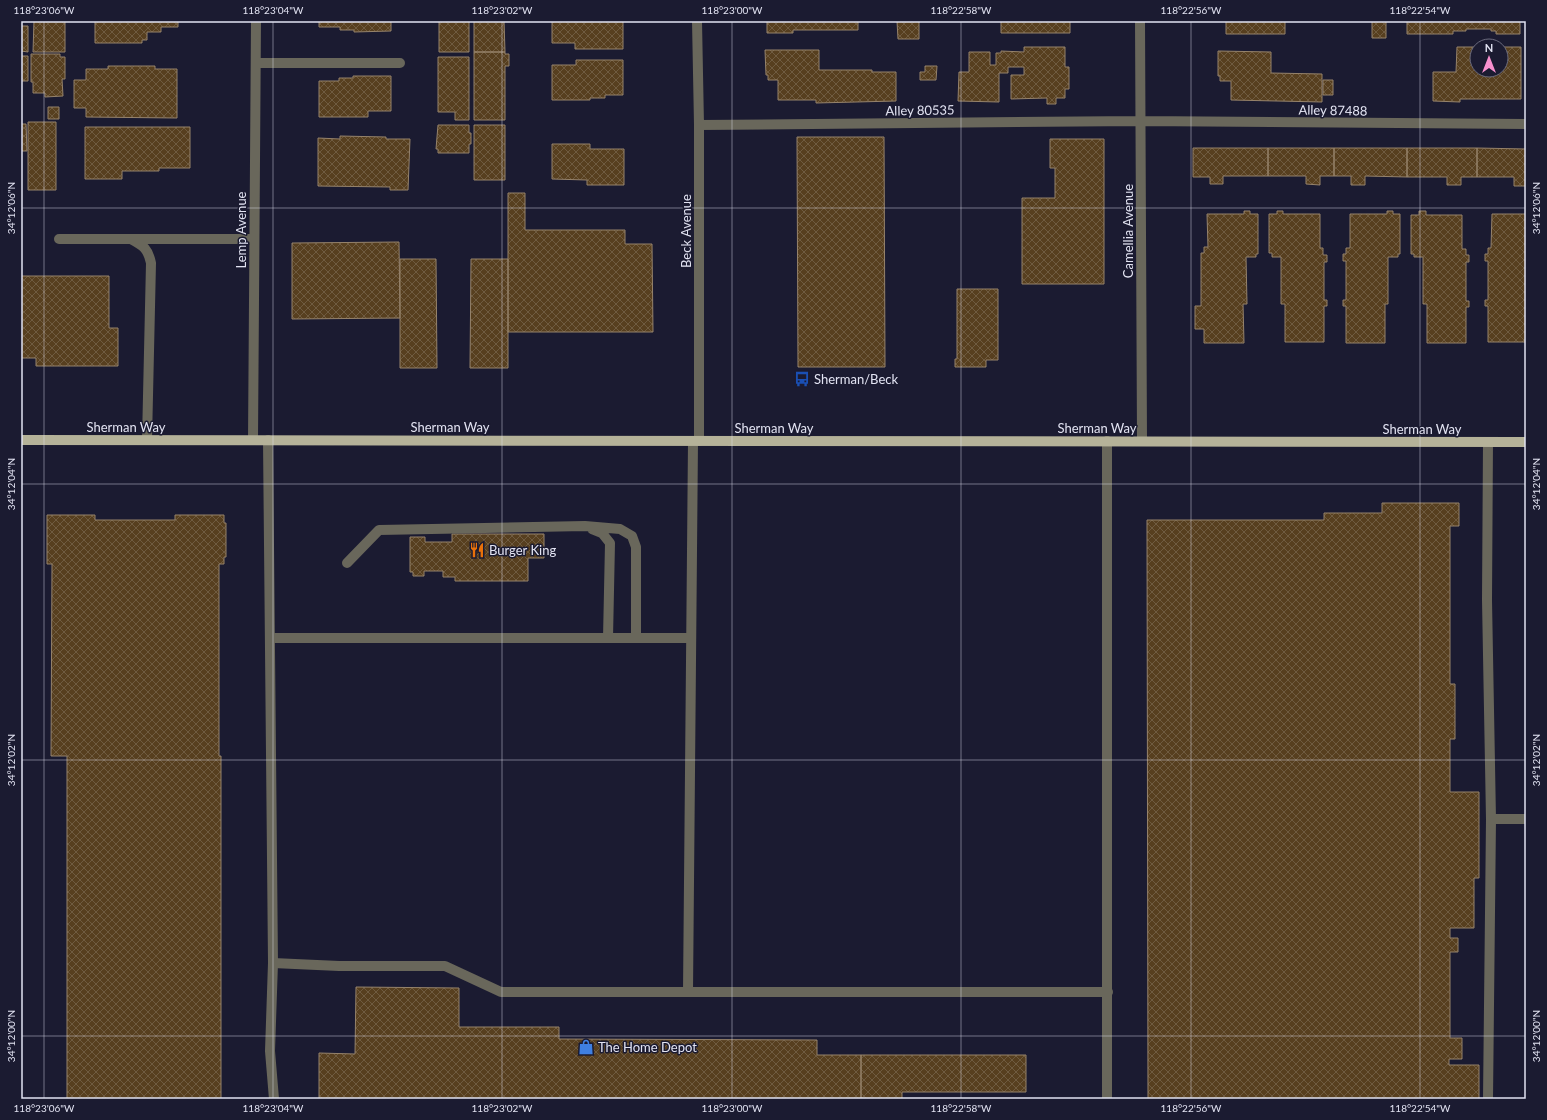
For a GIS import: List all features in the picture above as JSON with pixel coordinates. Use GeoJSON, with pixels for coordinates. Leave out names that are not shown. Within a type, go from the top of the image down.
{"type":"FeatureCollection","features":[{"type":"Feature","properties":{"kind":"main road","name":"Sherman Way"},"geometry":{"type":"LineString","coordinates":[[21,440],[1526,442]]}},
{"type":"Feature","properties":{"kind":"street","name":"Lemp Avenue"},"geometry":{"type":"LineString","coordinates":[[253,440],[256,21]]}},
{"type":"Feature","properties":{"kind":"street","name":"Beck Avenue"},"geometry":{"type":"LineString","coordinates":[[688,992],[691,638],[696,441],[699,125],[697,21]]}},
{"type":"Feature","properties":{"kind":"street","name":"Camellia Avenue"},"geometry":{"type":"LineString","coordinates":[[1140,21],[1142,441]]}},
{"type":"Feature","properties":{"kind":"street"},"geometry":{"type":"LineString","coordinates":[[256,62],[400,64]]}},
{"type":"Feature","properties":{"kind":"street","name":"Alley 80535"},"geometry":{"type":"LineString","coordinates":[[699,125],[1140,121]]}},
{"type":"Feature","properties":{"kind":"street","name":"Alley 87488"},"geometry":{"type":"LineString","coordinates":[[1140,121],[1526,124]]}},
{"type":"Feature","properties":{"kind":"street"},"geometry":{"type":"LineString","coordinates":[[59,239],[254,239]]}},
{"type":"Feature","properties":{"kind":"street"},"geometry":{"type":"LineString","coordinates":[[131,239],[148,251],[151,263],[147,440]]}},
{"type":"Feature","properties":{"kind":"street"},"geometry":{"type":"LineString","coordinates":[[268,440],[273,963],[270,1051],[274,1099]]}},
{"type":"Feature","properties":{"kind":"street"},"geometry":{"type":"LineString","coordinates":[[1107,441],[1107,1099]]}},
{"type":"Feature","properties":{"kind":"street"},"geometry":{"type":"LineString","coordinates":[[1488,442],[1487,600],[1491,819],[1488,1099]]}},
{"type":"Feature","properties":{"kind":"street"},"geometry":{"type":"LineString","coordinates":[[585,526],[602,533],[610,542],[608,638]]}},
{"type":"Feature","properties":{"kind":"street"},"geometry":{"type":"LineString","coordinates":[[347,563],[379,530],[585,526],[620,529],[632,536],[636,546],[636,638]]}},
{"type":"Feature","properties":{"kind":"street"},"geometry":{"type":"LineString","coordinates":[[270,638],[691,638]]}},
{"type":"Feature","properties":{"kind":"street"},"geometry":{"type":"LineString","coordinates":[[1491,819],[1526,819]]}},
{"type":"Feature","properties":{"kind":"street"},"geometry":{"type":"LineString","coordinates":[[273,963],[339,966],[446,966],[501,992],[1108,992]]}},
{"type":"Feature","properties":{"kind":"building"},"geometry":{"type":"Polygon","coordinates":[[[34,21],[65,21],[65,52],[33,52],[34,21]]]}},
{"type":"Feature","properties":{"kind":"building"},"geometry":{"type":"Polygon","coordinates":[[[95,21],[178,21],[178,27],[161,27],[161,32],[147,32],[147,40],[142,40],[142,43],[95,43],[95,21]]]}},
{"type":"Feature","properties":{"kind":"building"},"geometry":{"type":"Polygon","coordinates":[[[319,21],[391,21],[391,31],[354,32],[354,30],[340,30],[340,27],[319,27],[319,21]]]}},
{"type":"Feature","properties":{"kind":"building"},"geometry":{"type":"Polygon","coordinates":[[[439,21],[469,21],[469,52],[439,52],[439,21]]]}},
{"type":"Feature","properties":{"kind":"building"},"geometry":{"type":"Polygon","coordinates":[[[474,21],[504,21],[505,52],[474,52],[474,21]]]}},
{"type":"Feature","properties":{"kind":"building"},"geometry":{"type":"Polygon","coordinates":[[[552,21],[623,21],[623,49],[575,49],[575,43],[552,43],[552,21]]]}},
{"type":"Feature","properties":{"kind":"building"},"geometry":{"type":"Polygon","coordinates":[[[767,21],[858,21],[858,30],[793,30],[793,33],[767,33],[767,21]]]}},
{"type":"Feature","properties":{"kind":"building"},"geometry":{"type":"Polygon","coordinates":[[[897,21],[919,21],[919,39],[898,39],[897,21]]]}},
{"type":"Feature","properties":{"kind":"building"},"geometry":{"type":"Polygon","coordinates":[[[1001,21],[1070,21],[1070,33],[1001,33],[1001,21]]]}},
{"type":"Feature","properties":{"kind":"building"},"geometry":{"type":"Polygon","coordinates":[[[1226,21],[1285,21],[1285,34],[1226,34],[1226,21]]]}},
{"type":"Feature","properties":{"kind":"building"},"geometry":{"type":"Polygon","coordinates":[[[1372,21],[1386,21],[1386,38],[1372,38],[1372,21]]]}},
{"type":"Feature","properties":{"kind":"building"},"geometry":{"type":"Polygon","coordinates":[[[1407,21],[1520,21],[1520,34],[1496,34],[1496,31],[1491,31],[1491,29],[1466,29],[1466,31],[1453,31],[1453,34],[1407,34],[1407,21]]]}},
{"type":"Feature","properties":{"kind":"building"},"geometry":{"type":"Polygon","coordinates":[[[21,26],[28,26],[28,52],[21,51],[21,26]]]}},
{"type":"Feature","properties":{"kind":"building"},"geometry":{"type":"Polygon","coordinates":[[[1024,47],[1065,47],[1065,67],[1069,67],[1069,89],[1065,89],[1065,98],[1056,98],[1056,104],[1047,104],[1047,98],[1011,99],[1011,75],[1024,75],[1024,67],[1008,67],[1008,73],[999,73],[999,102],[958,101],[959,72],[969,72],[969,52],[990,52],[990,65],[996,65],[996,53],[1001,53],[1001,51],[1024,52],[1024,47]]]}},
{"type":"Feature","properties":{"kind":"building"},"geometry":{"type":"Polygon","coordinates":[[[1457,47],[1469,47],[1469,78],[1509,78],[1509,47],[1521,47],[1521,99],[1460,99],[1460,102],[1433,101],[1433,72],[1456,72],[1457,47]]]}},
{"type":"Feature","properties":{"kind":"building"},"geometry":{"type":"Polygon","coordinates":[[[765,50],[819,50],[819,70],[872,70],[872,72],[896,72],[896,101],[816,103],[816,100],[778,100],[778,80],[768,80],[768,75],[766,75],[765,50]]]}},
{"type":"Feature","properties":{"kind":"building"},"geometry":{"type":"Polygon","coordinates":[[[1218,51],[1271,52],[1271,73],[1322,74],[1322,102],[1231,100],[1231,81],[1220,81],[1220,76],[1218,76],[1218,51]]]}},
{"type":"Feature","properties":{"kind":"building"},"geometry":{"type":"Polygon","coordinates":[[[474,52],[505,52],[505,54],[509,54],[509,66],[505,66],[505,120],[474,120],[474,52]]]}},
{"type":"Feature","properties":{"kind":"building"},"geometry":{"type":"Polygon","coordinates":[[[31,54],[60,54],[60,57],[65,57],[65,79],[62,79],[63,96],[45,97],[45,93],[33,93],[33,82],[31,82],[31,54]]]}},
{"type":"Feature","properties":{"kind":"building"},"geometry":{"type":"Polygon","coordinates":[[[21,56],[28,56],[28,81],[21,81],[21,56]]]}},
{"type":"Feature","properties":{"kind":"building"},"geometry":{"type":"Polygon","coordinates":[[[438,57],[469,57],[469,120],[455,120],[455,112],[438,112],[438,57]]]}},
{"type":"Feature","properties":{"kind":"building"},"geometry":{"type":"Polygon","coordinates":[[[576,60],[623,60],[623,95],[605,95],[605,98],[590,98],[590,100],[552,100],[552,65],[576,65],[576,60]]]}},
{"type":"Feature","properties":{"kind":"building"},"geometry":{"type":"Polygon","coordinates":[[[108,66],[155,66],[155,69],[177,69],[177,118],[86,117],[86,108],[74,108],[74,80],[86,80],[86,69],[108,69],[108,66]]]}},
{"type":"Feature","properties":{"kind":"building"},"geometry":{"type":"Polygon","coordinates":[[[925,66],[937,66],[936,80],[920,80],[920,72],[925,72],[925,66]]]}},
{"type":"Feature","properties":{"kind":"building"},"geometry":{"type":"Polygon","coordinates":[[[353,76],[391,76],[391,111],[368,111],[368,117],[319,117],[319,81],[339,81],[339,78],[353,78],[353,76]]]}},
{"type":"Feature","properties":{"kind":"building"},"geometry":{"type":"Polygon","coordinates":[[[1323,80],[1333,80],[1333,95],[1323,95],[1323,80]]]}},
{"type":"Feature","properties":{"kind":"building"},"geometry":{"type":"Polygon","coordinates":[[[48,107],[59,107],[59,119],[48,119],[48,107]]]}},
{"type":"Feature","properties":{"kind":"building"},"geometry":{"type":"Polygon","coordinates":[[[28,122],[56,122],[56,190],[28,190],[28,122]]]}},
{"type":"Feature","properties":{"kind":"building"},"geometry":{"type":"Polygon","coordinates":[[[21,124],[26,124],[27,151],[21,151],[21,124]]]}},
{"type":"Feature","properties":{"kind":"building"},"geometry":{"type":"Polygon","coordinates":[[[438,125],[469,125],[471,144],[469,144],[469,153],[438,153],[438,149],[436,149],[438,125]]]}},
{"type":"Feature","properties":{"kind":"building"},"geometry":{"type":"Polygon","coordinates":[[[474,125],[505,125],[505,180],[474,180],[474,125]]]}},
{"type":"Feature","properties":{"kind":"building"},"geometry":{"type":"Polygon","coordinates":[[[85,127],[190,127],[190,168],[159,168],[159,171],[122,171],[122,179],[85,179],[85,127]]]}},
{"type":"Feature","properties":{"kind":"building"},"geometry":{"type":"Polygon","coordinates":[[[340,136],[410,139],[408,190],[390,190],[390,187],[318,186],[318,138],[340,139],[340,136]]]}},
{"type":"Feature","properties":{"kind":"building"},"geometry":{"type":"Polygon","coordinates":[[[797,137],[884,137],[885,367],[798,367],[797,137]]]}},
{"type":"Feature","properties":{"kind":"building"},"geometry":{"type":"Polygon","coordinates":[[[1050,139],[1104,139],[1104,284],[1022,284],[1022,198],[1055,198],[1055,168],[1050,168],[1050,139]]]}},
{"type":"Feature","properties":{"kind":"building"},"geometry":{"type":"Polygon","coordinates":[[[552,144],[590,144],[590,149],[624,149],[624,185],[587,185],[587,180],[552,179],[552,144]]]}},
{"type":"Feature","properties":{"kind":"building"},"geometry":{"type":"Polygon","coordinates":[[[1193,148],[1268,148],[1268,176],[1223,176],[1223,184],[1210,184],[1210,177],[1193,177],[1193,148]]]}},
{"type":"Feature","properties":{"kind":"building"},"geometry":{"type":"Polygon","coordinates":[[[1268,148],[1334,148],[1334,176],[1320,176],[1320,185],[1306,184],[1306,176],[1268,176],[1268,148]]]}},
{"type":"Feature","properties":{"kind":"building"},"geometry":{"type":"Polygon","coordinates":[[[1334,148],[1407,148],[1407,177],[1365,176],[1365,185],[1351,185],[1351,176],[1334,176],[1334,148]]]}},
{"type":"Feature","properties":{"kind":"building"},"geometry":{"type":"Polygon","coordinates":[[[1407,148],[1477,148],[1477,177],[1461,177],[1461,185],[1447,185],[1447,177],[1407,177],[1407,148]]]}},
{"type":"Feature","properties":{"kind":"building"},"geometry":{"type":"Polygon","coordinates":[[[1477,148],[1526,149],[1526,186],[1514,186],[1514,177],[1477,177],[1477,148]]]}},
{"type":"Feature","properties":{"kind":"building"},"geometry":{"type":"Polygon","coordinates":[[[508,193],[525,193],[525,230],[625,230],[625,244],[652,244],[653,332],[508,332],[508,193]]]}},
{"type":"Feature","properties":{"kind":"building"},"geometry":{"type":"Polygon","coordinates":[[[1244,211],[1250,211],[1250,214],[1258,214],[1258,254],[1256,254],[1256,257],[1246,257],[1247,304],[1243,304],[1244,343],[1204,343],[1204,329],[1195,329],[1195,306],[1201,306],[1201,253],[1204,253],[1204,247],[1208,247],[1207,214],[1244,214],[1244,211]]]}},
{"type":"Feature","properties":{"kind":"building"},"geometry":{"type":"Polygon","coordinates":[[[1277,211],[1283,211],[1283,214],[1320,214],[1320,248],[1323,248],[1323,255],[1327,255],[1327,262],[1324,262],[1324,300],[1327,300],[1327,306],[1324,306],[1324,342],[1285,342],[1285,304],[1281,304],[1281,257],[1272,257],[1272,253],[1269,253],[1269,214],[1277,214],[1277,211]]]}},
{"type":"Feature","properties":{"kind":"building"},"geometry":{"type":"Polygon","coordinates":[[[1387,211],[1393,211],[1393,214],[1400,214],[1400,254],[1398,254],[1398,257],[1388,257],[1388,304],[1385,304],[1385,343],[1346,343],[1346,306],[1343,306],[1343,300],[1346,300],[1346,261],[1343,261],[1343,254],[1346,254],[1346,248],[1350,248],[1350,214],[1387,214],[1387,211]]]}},
{"type":"Feature","properties":{"kind":"building"},"geometry":{"type":"Polygon","coordinates":[[[1419,211],[1426,211],[1426,215],[1462,215],[1462,249],[1466,249],[1466,255],[1469,255],[1469,262],[1466,262],[1466,301],[1469,301],[1469,307],[1466,307],[1466,343],[1427,343],[1427,304],[1423,304],[1423,257],[1414,257],[1414,254],[1411,254],[1411,215],[1419,215],[1419,211]]]}},
{"type":"Feature","properties":{"kind":"building"},"geometry":{"type":"Polygon","coordinates":[[[1492,214],[1526,214],[1526,342],[1488,342],[1488,306],[1485,306],[1485,300],[1488,300],[1488,261],[1485,261],[1485,254],[1488,254],[1488,248],[1491,248],[1492,214]]]}},
{"type":"Feature","properties":{"kind":"building"},"geometry":{"type":"Polygon","coordinates":[[[399,242],[400,318],[292,319],[292,243],[399,242]]]}},
{"type":"Feature","properties":{"kind":"building"},"geometry":{"type":"Polygon","coordinates":[[[400,259],[436,259],[437,368],[400,368],[400,259]]]}},
{"type":"Feature","properties":{"kind":"building"},"geometry":{"type":"Polygon","coordinates":[[[471,259],[508,259],[508,368],[470,368],[471,259]]]}},
{"type":"Feature","properties":{"kind":"building"},"geometry":{"type":"Polygon","coordinates":[[[21,276],[109,276],[109,328],[118,328],[118,366],[36,366],[36,358],[21,358],[21,276]]]}},
{"type":"Feature","properties":{"kind":"building"},"geometry":{"type":"Polygon","coordinates":[[[957,289],[998,289],[998,360],[986,360],[986,367],[955,367],[955,359],[957,359],[957,289]]]}},
{"type":"Feature","properties":{"kind":"building"},"geometry":{"type":"Polygon","coordinates":[[[1382,503],[1459,503],[1459,526],[1450,526],[1450,684],[1455,684],[1455,739],[1450,739],[1450,792],[1479,792],[1479,878],[1474,878],[1474,928],[1450,928],[1450,938],[1458,938],[1458,952],[1450,952],[1450,1038],[1462,1038],[1462,1059],[1449,1059],[1449,1065],[1479,1065],[1479,1099],[1148,1099],[1147,520],[1324,520],[1324,513],[1382,513],[1382,503]]]}},
{"type":"Feature","properties":{"kind":"building"},"geometry":{"type":"Polygon","coordinates":[[[47,515],[95,515],[95,520],[175,520],[175,515],[224,515],[224,523],[226,523],[226,557],[224,557],[224,564],[219,564],[219,756],[221,756],[221,1099],[67,1099],[67,756],[51,756],[52,564],[47,564],[47,515]]]}},
{"type":"Feature","properties":{"kind":"building","name":"Burger King"},"geometry":{"type":"Polygon","coordinates":[[[452,534],[544,534],[544,558],[528,558],[528,581],[455,581],[455,577],[443,577],[443,571],[424,571],[424,576],[413,576],[413,572],[410,572],[410,537],[425,537],[425,542],[452,542],[452,534]]]}},
{"type":"Feature","properties":{"kind":"building","name":"The Home Depot"},"geometry":{"type":"Polygon","coordinates":[[[356,987],[459,988],[459,1027],[559,1027],[559,1039],[817,1040],[817,1055],[861,1055],[861,1099],[319,1099],[319,1053],[355,1054],[356,987]]]}},
{"type":"Feature","properties":{"kind":"building"},"geometry":{"type":"Polygon","coordinates":[[[861,1055],[1026,1055],[1026,1092],[902,1092],[902,1099],[861,1099],[861,1055]]]}},
{"type":"Feature","properties":{"kind":"place","name":"Sherman/Beck"},"geometry":{"type":"Point","coordinates":[802,379]}},
{"type":"Feature","properties":{"kind":"place","name":"Burger King"},"geometry":{"type":"Point","coordinates":[477,550]}},
{"type":"Feature","properties":{"kind":"place","name":"The Home Depot"},"geometry":{"type":"Point","coordinates":[586,1047]}}]}
